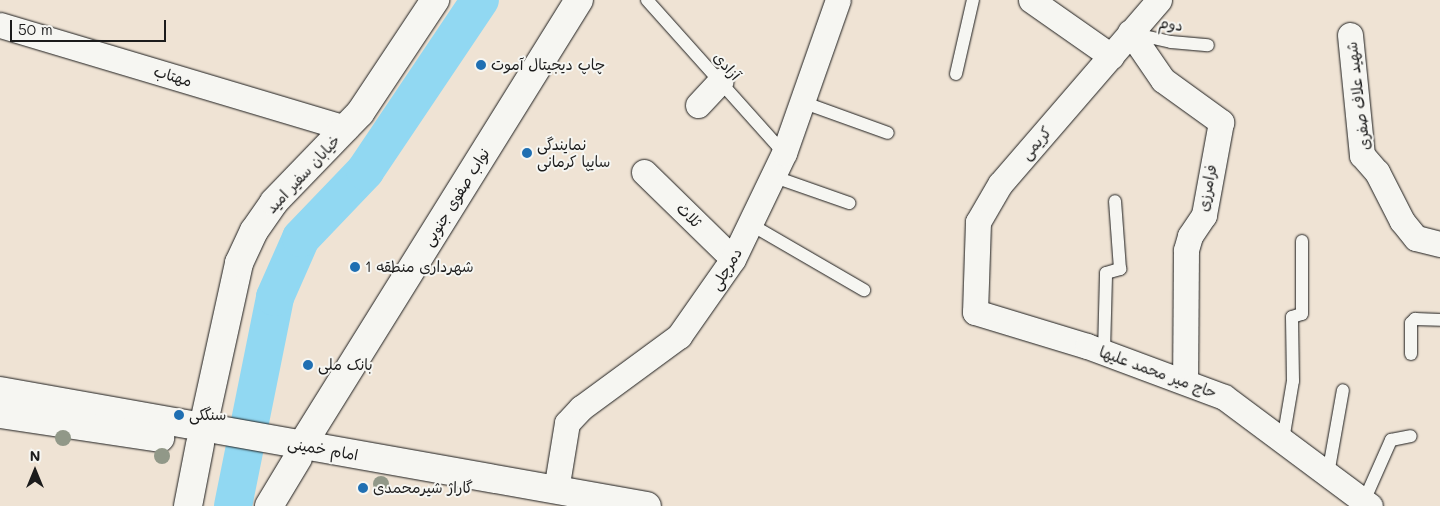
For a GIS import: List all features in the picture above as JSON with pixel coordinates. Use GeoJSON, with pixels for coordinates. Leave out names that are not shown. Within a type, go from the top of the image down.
{"type":"FeatureCollection","features":[{"type":"Feature","properties":{"kind":"main road","name":"خیابان سفیر امید"},"geometry":{"type":"LineString","coordinates":[[209,437],[239,263],[254,231],[274,202],[360,113],[435,0]]}},
{"type":"Feature","properties":{"kind":"main road","name":"نواب صفوی جنوبی"},"geometry":{"type":"LineString","coordinates":[[269,506],[293,451],[579,0]]}},
{"type":"Feature","properties":{"kind":"main road","name":"امام خمینی"},"geometry":{"type":"LineString","coordinates":[[0,391],[209,437],[559,500],[646,506]]}},
{"type":"Feature","properties":{"kind":"main road","name":"امام خمینی"},"geometry":{"type":"LineString","coordinates":[[0,414],[209,437]]}},
{"type":"Feature","properties":{"kind":"main road"},"geometry":{"type":"LineString","coordinates":[[188,506],[209,437]]}},
{"type":"Feature","properties":{"kind":"street","name":"دمرچلی"},"geometry":{"type":"LineString","coordinates":[[559,500],[567,423],[581,408],[679,336],[733,259],[784,153],[838,0]]}},
{"type":"Feature","properties":{"kind":"street"},"geometry":{"type":"LineString","coordinates":[[1031,0],[1111,56]]}},
{"type":"Feature","properties":{"kind":"street","name":"کریمی"},"geometry":{"type":"LineString","coordinates":[[975,312],[978,222],[1000,184],[1159,0]]}},
{"type":"Feature","properties":{"kind":"street","name":"مهتاب"},"geometry":{"type":"LineString","coordinates":[[0,25],[346,128]]}},
{"type":"Feature","properties":{"kind":"street","name":"فرامرزی"},"geometry":{"type":"LineString","coordinates":[[1130,32],[1163,80],[1221,122],[1204,215],[1190,236],[1186,250],[1185,381]]}},
{"type":"Feature","properties":{"kind":"street","name":"شهید علاف صفری"},"geometry":{"type":"LineString","coordinates":[[1350,35],[1362,155],[1377,172],[1402,221],[1416,238],[1440,244]]}},
{"type":"Feature","properties":{"kind":"street"},"geometry":{"type":"LineString","coordinates":[[698,104],[720,81]]}},
{"type":"Feature","properties":{"kind":"street","name":"ثلاث"},"geometry":{"type":"LineString","coordinates":[[644,172],[733,259]]}},
{"type":"Feature","properties":{"kind":"street","name":"حاج میر محمد علیها"},"geometry":{"type":"LineString","coordinates":[[975,312],[1104,352],[1224,397],[1367,504]]}},
{"type":"Feature","properties":{"kind":"lane","name":"آزادی"},"geometry":{"type":"LineString","coordinates":[[647,0],[784,153]]}},
{"type":"Feature","properties":{"kind":"lane"},"geometry":{"type":"LineString","coordinates":[[956,74],[973,0]]}},
{"type":"Feature","properties":{"kind":"lane","name":"دوم"},"geometry":{"type":"LineString","coordinates":[[1130,32],[1171,42],[1208,45]]}},
{"type":"Feature","properties":{"kind":"lane"},"geometry":{"type":"LineString","coordinates":[[802,102],[888,133]]}},
{"type":"Feature","properties":{"kind":"lane"},"geometry":{"type":"LineString","coordinates":[[772,176],[849,203]]}},
{"type":"Feature","properties":{"kind":"lane"},"geometry":{"type":"LineString","coordinates":[[1104,352],[1106,273],[1120,269],[1115,201]]}},
{"type":"Feature","properties":{"kind":"lane"},"geometry":{"type":"LineString","coordinates":[[750,224],[864,290]]}},
{"type":"Feature","properties":{"kind":"lane"},"geometry":{"type":"LineString","coordinates":[[1283,440],[1293,381],[1292,318],[1302,314],[1302,241]]}},
{"type":"Feature","properties":{"kind":"lane"},"geometry":{"type":"LineString","coordinates":[[1412,354],[1411,323],[1415,319],[1440,320]]}},
{"type":"Feature","properties":{"kind":"lane"},"geometry":{"type":"LineString","coordinates":[[1328,474],[1343,390]]}},
{"type":"Feature","properties":{"kind":"lane"},"geometry":{"type":"LineString","coordinates":[[1367,504],[1391,440],[1411,436]]}},
{"type":"Feature","properties":{"kind":"waterway"},"geometry":{"type":"LineString","coordinates":[[233,506],[275,297],[301,238],[365,171],[480,0]]}},
{"type":"Feature","properties":{"kind":"place","name":"چاپ دیجیتال آموت"},"geometry":{"type":"Point","coordinates":[481,65]}},
{"type":"Feature","properties":{"kind":"place","name":"نمایندگی سایپا کرمانی"},"geometry":{"type":"Point","coordinates":[527,153]}},
{"type":"Feature","properties":{"kind":"place","name":"شهرداری منطقه 1"},"geometry":{"type":"Point","coordinates":[355,267]}},
{"type":"Feature","properties":{"kind":"place","name":"بانک ملی"},"geometry":{"type":"Point","coordinates":[308,365]}},
{"type":"Feature","properties":{"kind":"place","name":"سنگکی"},"geometry":{"type":"Point","coordinates":[179,415]}},
{"type":"Feature","properties":{"kind":"place","name":"گاراژ شیرمحمدی"},"geometry":{"type":"Point","coordinates":[363,488]}}]}
